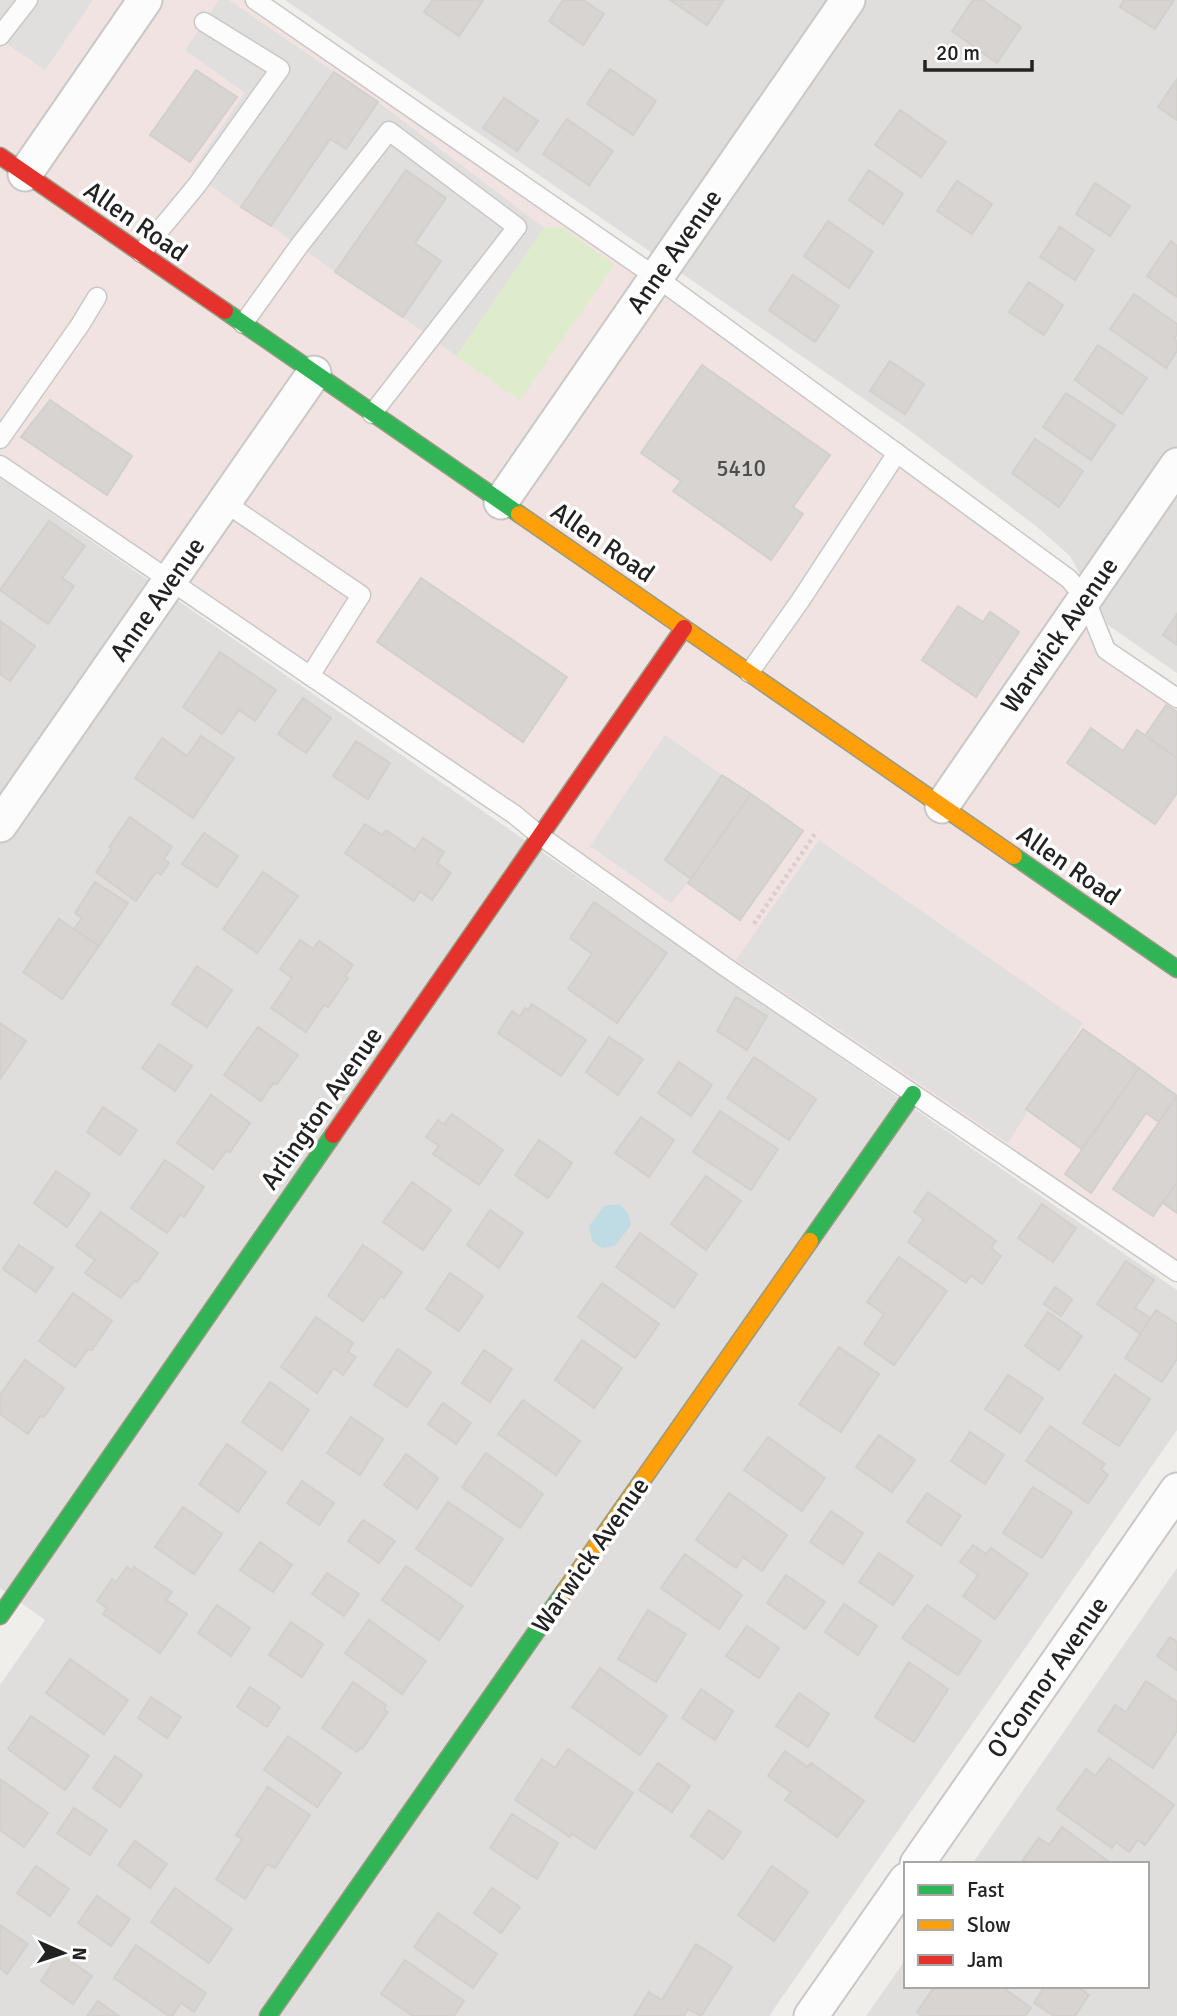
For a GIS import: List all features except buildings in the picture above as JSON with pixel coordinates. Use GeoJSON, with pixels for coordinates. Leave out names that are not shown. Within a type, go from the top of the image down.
{"type":"FeatureCollection","features":[{"type":"Feature","properties":{"kind":"street"},"geometry":{"type":"LineString","coordinates":[[12,165],[145,0]]}},
{"type":"Feature","properties":{"kind":"street","name":"Anne Avenue"},"geometry":{"type":"LineString","coordinates":[[501,502],[848,0]]}},
{"type":"Feature","properties":{"kind":"street","name":"Allen Road"},"geometry":{"type":"LineString","coordinates":[[12,165],[1177,969]]}},
{"type":"Feature","properties":{"kind":"street","name":"Anne Avenue"},"geometry":{"type":"LineString","coordinates":[[0,825],[314,373]]}},
{"type":"Feature","properties":{"kind":"street","name":"Warwick Avenue"},"geometry":{"type":"LineString","coordinates":[[942,806],[1177,465]]}},
{"type":"Feature","properties":{"kind":"street","name":"Arlington Avenue"},"geometry":{"type":"LineString","coordinates":[[0,1616],[684,628]]}},
{"type":"Feature","properties":{"kind":"street","name":"Warwick Avenue"},"geometry":{"type":"LineString","coordinates":[[268,2016],[912,1094]]}},
{"type":"Feature","properties":{"kind":"street","name":"O'Connor Avenue"},"geometry":{"type":"LineString","coordinates":[[918,1862],[1177,1490]]}},
{"type":"Feature","properties":{"kind":"street"},"geometry":{"type":"LineString","coordinates":[[811,2016],[904,1883]]}},
{"type":"Feature","properties":{"kind":"lane"},"geometry":{"type":"LineString","coordinates":[[1,31],[28,0]]}},
{"type":"Feature","properties":{"kind":"lane"},"geometry":{"type":"LineString","coordinates":[[255,0],[656,276],[1069,579],[1085,598],[1106,650],[1177,698]]}},
{"type":"Feature","properties":{"kind":"lane"},"geometry":{"type":"LineString","coordinates":[[141,253],[197,185],[281,69],[204,22]]}},
{"type":"Feature","properties":{"kind":"lane"},"geometry":{"type":"LineString","coordinates":[[243,324],[299,246],[389,131],[517,227],[372,414]]}},
{"type":"Feature","properties":{"kind":"lane"},"geometry":{"type":"LineString","coordinates":[[0,439],[97,297]]}},
{"type":"Feature","properties":{"kind":"lane"},"geometry":{"type":"LineString","coordinates":[[749,673],[800,601],[897,453]]}},
{"type":"Feature","properties":{"kind":"lane"},"geometry":{"type":"LineString","coordinates":[[0,465],[515,815],[539,835],[735,973],[1177,1272]]}},
{"type":"Feature","properties":{"kind":"lane"},"geometry":{"type":"LineString","coordinates":[[224,502],[361,595],[310,676]]}},
{"type":"Feature","properties":{"kind":"path"},"geometry":{"type":"LineString","coordinates":[[754,924],[817,831]]}},
{"type":"Feature","properties":{"kind":"shaded area"},"geometry":{"type":"Polygon","coordinates":[[[0,0],[255,0],[1069,579],[1106,650],[1177,698],[1177,1272],[0,465],[0,0]]]}},
{"type":"Feature","properties":{"kind":"shaded area"},"geometry":{"type":"Polygon","coordinates":[[[0,0],[93,0],[45,70],[0,39],[0,0]]]}},
{"type":"Feature","properties":{"kind":"shaded area"},"geometry":{"type":"Polygon","coordinates":[[[219,0],[229,0],[334,72],[241,207],[191,172],[245,93],[185,50],[219,0]]]}},
{"type":"Feature","properties":{"kind":"shaded area"},"geometry":{"type":"Polygon","coordinates":[[[285,0],[1177,0],[1177,673],[1108,625],[1070,556],[1036,526],[909,430],[285,0]]]}},
{"type":"Feature","properties":{"kind":"shaded area"},"geometry":{"type":"Polygon","coordinates":[[[378,102],[544,228],[456,356],[403,317],[441,261],[415,243],[446,199],[406,171],[335,272],[271,226],[330,139],[347,148],[378,102]]]}},
{"type":"Feature","properties":{"kind":"shaded area"},"geometry":{"type":"Polygon","coordinates":[[[0,478],[1177,1290],[1177,1430],[769,2016],[0,2016],[0,1685],[45,1620],[0,1588],[0,478]]]}},
{"type":"Feature","properties":{"kind":"shaded area"},"geometry":{"type":"Polygon","coordinates":[[[665,735],[722,775],[665,860],[691,879],[671,903],[590,846],[665,735]]]}},
{"type":"Feature","properties":{"kind":"shaded area"},"geometry":{"type":"Polygon","coordinates":[[[819,840],[1083,1023],[1008,1143],[736,960],[819,840]]]}},
{"type":"Feature","properties":{"kind":"shaded area"},"geometry":{"type":"Polygon","coordinates":[[[1177,1568],[1177,2016],[866,2016],[904,1962],[904,1988],[1149,1988],[1149,1862],[973,1862],[1177,1568]]]}},
{"type":"Feature","properties":{"kind":"green space"},"geometry":{"type":"Polygon","coordinates":[[[544,228],[563,228],[614,265],[520,400],[456,356],[544,228]]]}},
{"type":"Feature","properties":{"kind":"water"},"geometry":{"type":"Polygon","coordinates":[[[619,1204],[628,1213],[631,1225],[615,1246],[602,1248],[592,1241],[589,1226],[604,1206],[619,1204]]]}},
{"type":"Feature","properties":{"kind":"traffic: fast"},"geometry":{"type":"LineString","coordinates":[[225,311],[519,514]]}},
{"type":"Feature","properties":{"kind":"traffic: fast"},"geometry":{"type":"LineString","coordinates":[[1014,856],[1177,969]]}},
{"type":"Feature","properties":{"kind":"traffic: fast"},"geometry":{"type":"LineString","coordinates":[[810,1241],[913,1094]]}},
{"type":"Feature","properties":{"kind":"traffic: fast"},"geometry":{"type":"LineString","coordinates":[[0,1616],[333,1135]]}},
{"type":"Feature","properties":{"kind":"traffic: fast"},"geometry":{"type":"LineString","coordinates":[[268,2016],[564,1592]]}},
{"type":"Feature","properties":{"kind":"traffic: slow"},"geometry":{"type":"LineString","coordinates":[[519,514],[1014,856]]}},
{"type":"Feature","properties":{"kind":"traffic: slow"},"geometry":{"type":"LineString","coordinates":[[564,1592],[810,1241]]}},
{"type":"Feature","properties":{"kind":"traffic: jam"},"geometry":{"type":"LineString","coordinates":[[0,156],[225,311]]}},
{"type":"Feature","properties":{"kind":"traffic: jam"},"geometry":{"type":"LineString","coordinates":[[333,1135],[684,628]]}}]}
